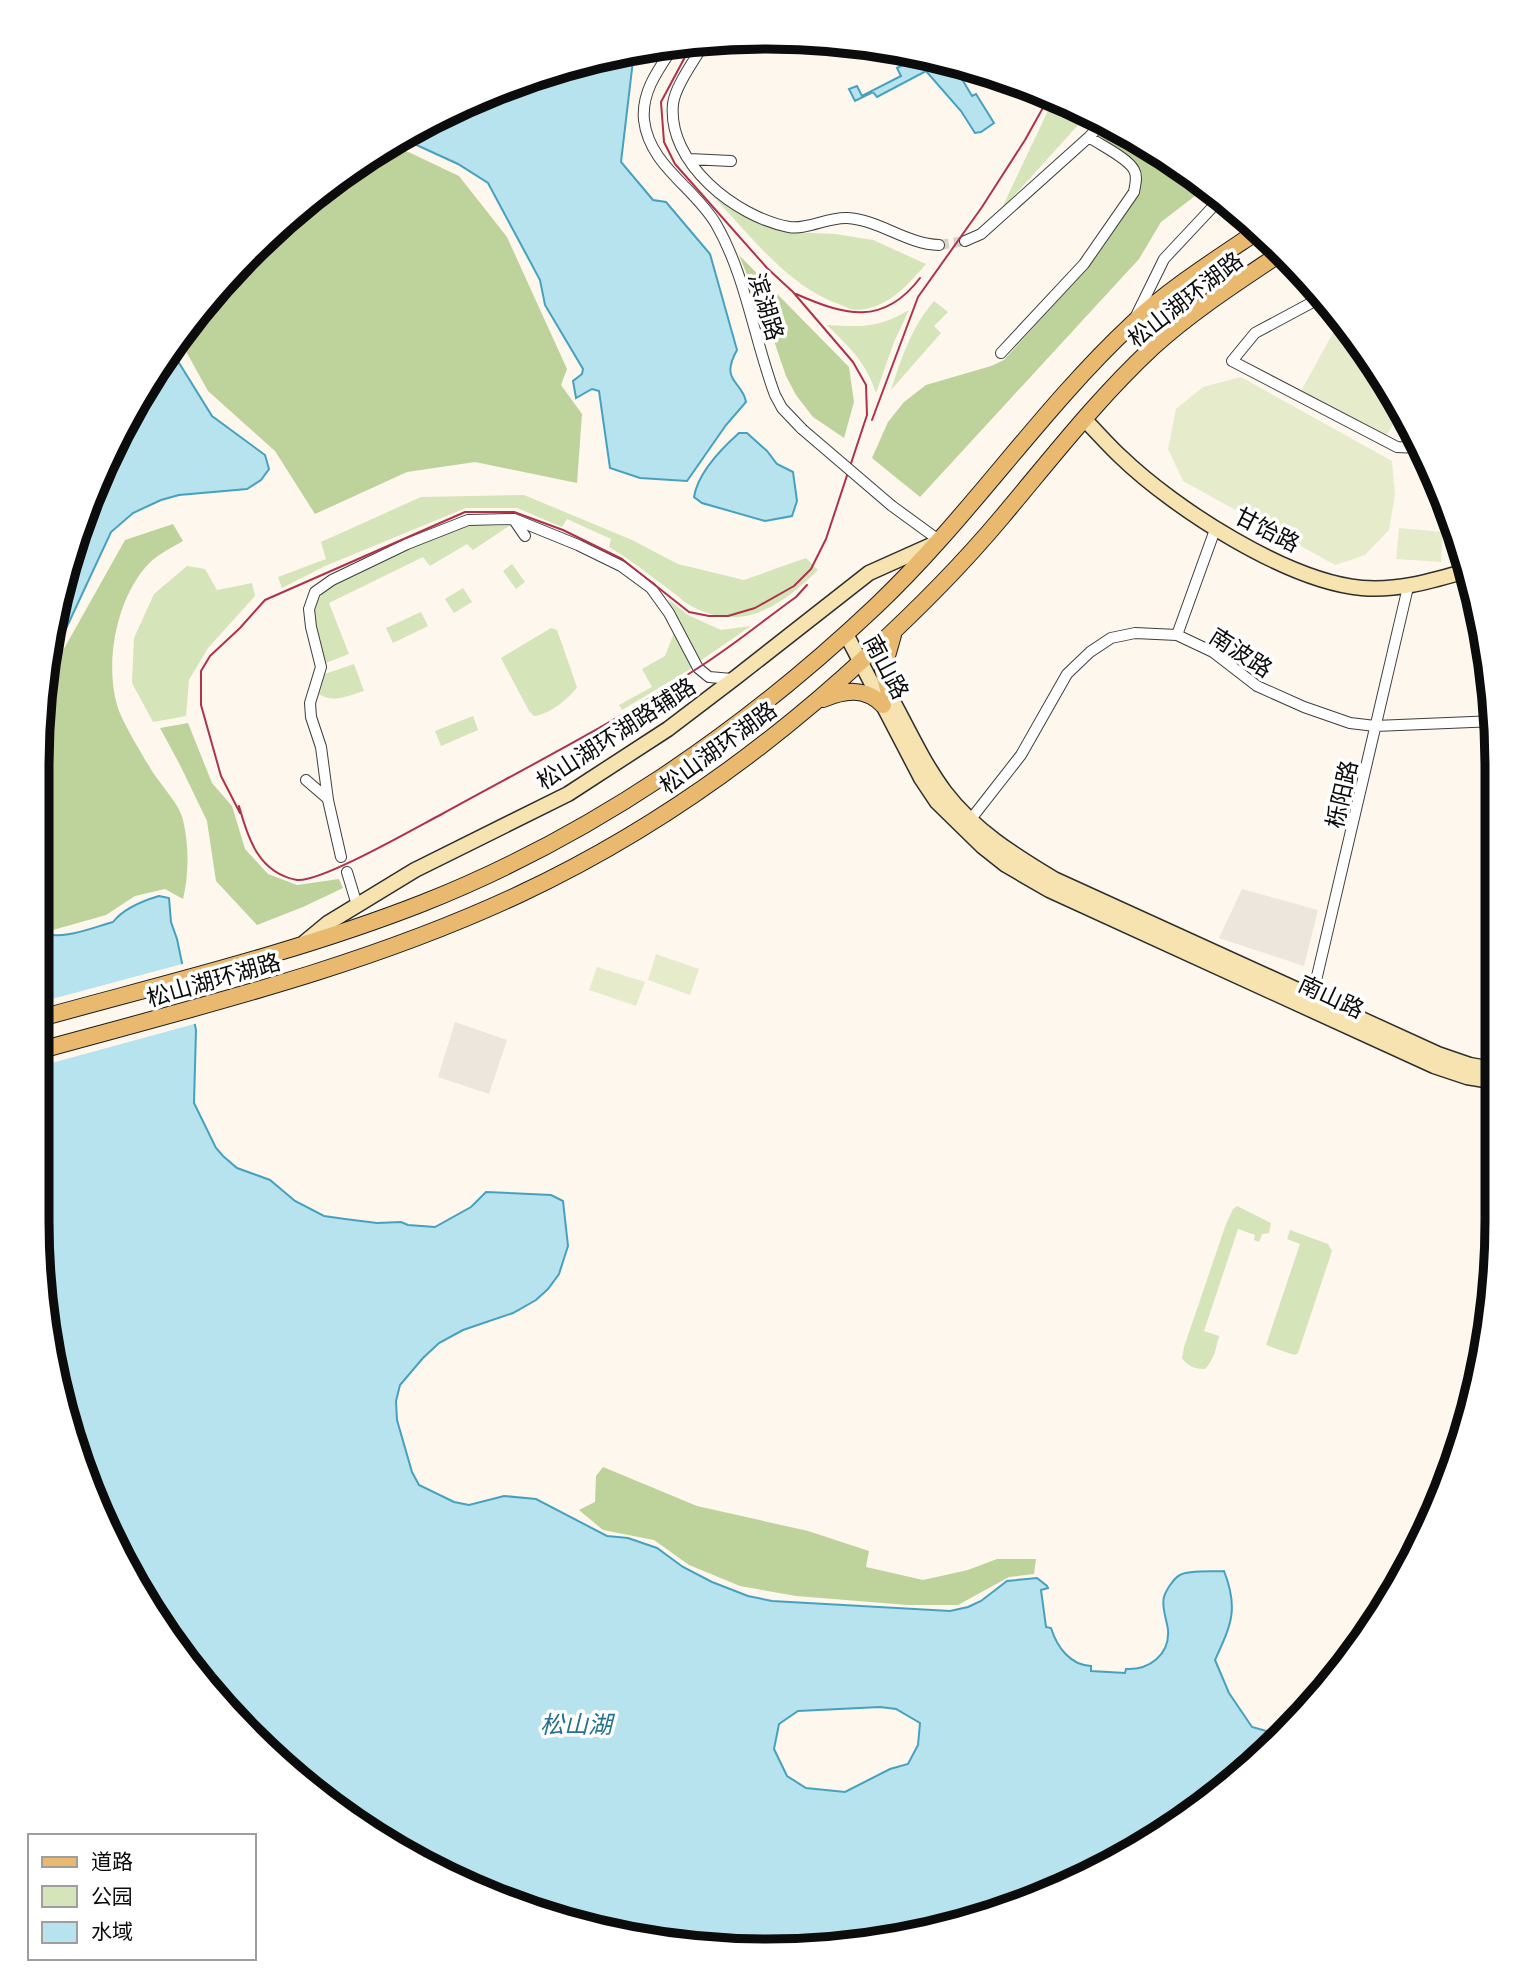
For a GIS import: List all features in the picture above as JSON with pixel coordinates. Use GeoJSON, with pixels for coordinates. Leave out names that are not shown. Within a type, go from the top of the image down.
{"type":"FeatureCollection","features":[{"type":"Feature","properties":{"kind":"main road","name":"松山湖环湖路"},"geometry":{"type":"LineString","coordinates":[[49,1016],[220,969],[425,902],[583,827],[726,733],[806,670],[940,541],[1038,422],[1133,323],[1206,266],[1250,236]]}},
{"type":"Feature","properties":{"kind":"main road","name":"松山湖环湖路"},"geometry":{"type":"LineString","coordinates":[[49,1048],[227,999],[394,946],[555,877],[694,793],[811,705],[899,625],[964,561],[1084,419],[1154,346],[1274,258]]}},
{"type":"Feature","properties":{"kind":"main road","name":"甘饴路"},"geometry":{"type":"LineString","coordinates":[[1084,419],[1122,458],[1157,488],[1216,527],[1280,563],[1329,581],[1363,588],[1408,587],[1459,573]]}},
{"type":"Feature","properties":{"kind":"main road","name":"松山湖环湖路辅路"},"geometry":{"type":"LineString","coordinates":[[302,944],[328,923],[435,859],[568,794],[635,751],[736,678],[869,573],[940,541]]}},
{"type":"Feature","properties":{"kind":"main road"},"geometry":{"type":"LineString","coordinates":[[811,705],[854,691],[886,699],[883,663],[892,636],[899,625]]}},
{"type":"Feature","properties":{"kind":"main road","name":"南山路"},"geometry":{"type":"LineString","coordinates":[[846,634],[864,658],[886,699],[947,794],[1013,855],[1054,879],[1434,1066],[1485,1080]]}},
{"type":"Feature","properties":{"kind":"main road","name":"南山路"},"geometry":{"type":"LineString","coordinates":[[886,699],[921,778],[937,802],[982,846],[1006,865],[1049,890],[1310,1003],[1438,1055],[1485,1068]]}},
{"type":"Feature","properties":{"kind":"street"},"geometry":{"type":"LineString","coordinates":[[699,53],[673,101],[674,132],[689,159],[715,191],[746,212],[791,228],[846,218],[863,218],[924,244],[939,245]]}},
{"type":"Feature","properties":{"kind":"street","name":"滨湖路"},"geometry":{"type":"LineString","coordinates":[[668,56],[647,94],[644,117],[648,135],[659,158],[709,212],[723,236],[734,261],[775,395],[782,408],[802,429],[892,506],[940,541]]}},
{"type":"Feature","properties":{"kind":"street"},"geometry":{"type":"LineString","coordinates":[[965,241],[981,234],[1096,129]]}},
{"type":"Feature","properties":{"kind":"street"},"geometry":{"type":"LineString","coordinates":[[1001,353],[1084,264],[1133,192],[1135,170],[1125,160],[1089,137]]}},
{"type":"Feature","properties":{"kind":"street"},"geometry":{"type":"LineString","coordinates":[[689,159],[731,161]]}},
{"type":"Feature","properties":{"kind":"street"},"geometry":{"type":"LineString","coordinates":[[1133,323],[1164,259],[1214,205]]}},
{"type":"Feature","properties":{"kind":"street"},"geometry":{"type":"LineString","coordinates":[[1313,302],[1255,333],[1233,361],[1397,447],[1410,448]]}},
{"type":"Feature","properties":{"kind":"street"},"geometry":{"type":"LineString","coordinates":[[514,519],[525,536]]}},
{"type":"Feature","properties":{"kind":"street"},"geometry":{"type":"LineString","coordinates":[[341,857],[328,800],[321,747],[311,716],[310,703],[321,667],[309,610],[315,592],[332,580],[448,526],[468,520],[514,519],[621,566],[651,588],[669,613],[698,668],[709,677],[722,680],[736,678]]}},
{"type":"Feature","properties":{"kind":"street"},"geometry":{"type":"LineString","coordinates":[[1177,635],[1216,527]]}},
{"type":"Feature","properties":{"kind":"street","name":"栎阳路"},"geometry":{"type":"LineString","coordinates":[[1310,1003],[1408,587]]}},
{"type":"Feature","properties":{"kind":"street","name":"南波路"},"geometry":{"type":"LineString","coordinates":[[971,819],[1021,755],[1067,674],[1090,652],[1111,638],[1135,633],[1177,635],[1213,652],[1257,686],[1304,707],[1350,723],[1375,726],[1483,722]]}},
{"type":"Feature","properties":{"kind":"street"},"geometry":{"type":"LineString","coordinates":[[306,779],[328,800]]}},
{"type":"Feature","properties":{"kind":"street"},"geometry":{"type":"LineString","coordinates":[[347,872],[357,905]]}},
{"type":"Feature","properties":{"kind":"green space"},"geometry":{"type":"Polygon","coordinates":[[[1050,107],[1081,121],[1001,210],[1050,107]]]}},
{"type":"Feature","properties":{"kind":"green space"},"geometry":{"type":"Polygon","coordinates":[[[1103,133],[1126,145],[1199,193],[1161,222],[1139,259],[920,497],[872,458],[888,422],[904,402],[926,385],[1004,360],[1087,268],[1138,194],[1140,183],[1139,173],[1130,159],[1099,137],[1103,133]]]}},
{"type":"Feature","properties":{"kind":"green space"},"geometry":{"type":"Polygon","coordinates":[[[402,149],[459,176],[507,237],[567,369],[561,385],[582,414],[577,483],[475,462],[407,472],[315,514],[275,451],[208,391],[184,348],[197,330],[259,259],[294,227],[330,197],[402,149]]]}},
{"type":"Feature","properties":{"kind":"green space"},"geometry":{"type":"Polygon","coordinates":[[[712,195],[743,215],[790,232],[835,234],[873,240],[926,264],[904,288],[887,301],[867,309],[851,309],[822,297],[787,273],[712,195]]]}},
{"type":"Feature","properties":{"kind":"green space"},"geometry":{"type":"Polygon","coordinates":[[[739,255],[849,367],[854,402],[844,438],[813,417],[796,395],[739,255]]]}},
{"type":"Feature","properties":{"kind":"green space"},"geometry":{"type":"Polygon","coordinates":[[[934,301],[948,312],[934,326],[941,333],[891,390],[913,332],[934,301]]]}},
{"type":"Feature","properties":{"kind":"green space"},"geometry":{"type":"Polygon","coordinates":[[[909,310],[894,342],[876,393],[862,364],[827,325],[870,325],[909,310]]]}},
{"type":"Feature","properties":{"kind":"green space"},"geometry":{"type":"Polygon","coordinates":[[[1335,328],[1364,368],[1395,420],[1385,438],[1301,391],[1335,328]]]}},
{"type":"Feature","properties":{"kind":"green space"},"geometry":{"type":"Polygon","coordinates":[[[1241,377],[1392,461],[1395,495],[1389,530],[1365,555],[1335,565],[1183,481],[1168,449],[1176,409],[1203,387],[1241,377]]]}},
{"type":"Feature","properties":{"kind":"green space"},"geometry":{"type":"Polygon","coordinates":[[[524,495],[632,540],[678,564],[744,580],[806,558],[818,570],[776,604],[745,616],[729,617],[712,614],[687,604],[609,547],[611,539],[567,519],[562,527],[517,508],[466,508],[325,566],[282,588],[278,577],[326,559],[321,542],[421,497],[524,495]]]}},
{"type":"Feature","properties":{"kind":"green space"},"geometry":{"type":"Polygon","coordinates":[[[173,524],[183,541],[152,560],[134,583],[120,616],[112,671],[117,705],[123,720],[183,820],[188,860],[183,899],[165,889],[135,896],[106,915],[53,930],[49,928],[49,767],[57,661],[125,540],[173,524]]]}},
{"type":"Feature","properties":{"kind":"green space"},"geometry":{"type":"Polygon","coordinates":[[[469,526],[509,526],[473,550],[467,544],[430,566],[423,557],[329,603],[349,654],[326,663],[314,619],[318,601],[334,582],[448,531],[469,526]]]}},
{"type":"Feature","properties":{"kind":"green space"},"geometry":{"type":"Polygon","coordinates":[[[1399,528],[1443,532],[1441,562],[1396,559],[1399,528]]]}},
{"type":"Feature","properties":{"kind":"green space"},"geometry":{"type":"Polygon","coordinates":[[[512,564],[525,582],[516,589],[503,571],[512,564]]]}},
{"type":"Feature","properties":{"kind":"green space"},"geometry":{"type":"Polygon","coordinates":[[[187,566],[205,569],[217,590],[252,583],[255,596],[208,648],[189,680],[186,716],[153,722],[132,683],[134,638],[154,594],[187,566]]]}},
{"type":"Feature","properties":{"kind":"green space"},"geometry":{"type":"Polygon","coordinates":[[[463,588],[472,602],[454,613],[445,599],[463,588]]]}},
{"type":"Feature","properties":{"kind":"green space"},"geometry":{"type":"Polygon","coordinates":[[[668,599],[688,615],[721,630],[751,626],[700,661],[668,599]]]}},
{"type":"Feature","properties":{"kind":"green space"},"geometry":{"type":"Polygon","coordinates":[[[421,612],[428,626],[393,643],[386,628],[421,612]]]}},
{"type":"Feature","properties":{"kind":"green space"},"geometry":{"type":"Polygon","coordinates":[[[551,628],[557,630],[577,687],[558,706],[534,716],[501,658],[551,628]]]}},
{"type":"Feature","properties":{"kind":"green space"},"geometry":{"type":"Polygon","coordinates":[[[674,633],[692,668],[622,710],[619,705],[652,687],[642,669],[665,656],[674,633]]]}},
{"type":"Feature","properties":{"kind":"green space"},"geometry":{"type":"Polygon","coordinates":[[[354,664],[364,691],[336,698],[319,694],[325,674],[354,664]]]}},
{"type":"Feature","properties":{"kind":"green space"},"geometry":{"type":"Polygon","coordinates":[[[473,716],[478,730],[441,746],[435,731],[473,716]]]}},
{"type":"Feature","properties":{"kind":"green space"},"geometry":{"type":"Polygon","coordinates":[[[188,723],[212,783],[232,806],[245,849],[268,874],[297,885],[339,879],[343,888],[257,925],[216,881],[207,821],[160,728],[188,723]]]}},
{"type":"Feature","properties":{"kind":"green space"},"geometry":{"type":"Polygon","coordinates":[[[656,954],[699,969],[690,995],[648,980],[656,954]]]}},
{"type":"Feature","properties":{"kind":"green space"},"geometry":{"type":"Polygon","coordinates":[[[597,967],[645,982],[636,1006],[589,990],[597,967]]]}},
{"type":"Feature","properties":{"kind":"green space"},"geometry":{"type":"Polygon","coordinates":[[[1237,1206],[1271,1223],[1269,1233],[1262,1234],[1259,1242],[1254,1240],[1255,1235],[1238,1229],[1204,1331],[1219,1336],[1216,1349],[1205,1369],[1195,1368],[1182,1358],[1184,1347],[1226,1224],[1237,1206]]]}},
{"type":"Feature","properties":{"kind":"green space"},"geometry":{"type":"Polygon","coordinates":[[[1290,1230],[1328,1244],[1332,1251],[1298,1353],[1294,1355],[1266,1345],[1300,1244],[1287,1239],[1290,1230]]]}},
{"type":"Feature","properties":{"kind":"green space"},"geometry":{"type":"Polygon","coordinates":[[[603,1467],[697,1506],[808,1531],[869,1551],[866,1567],[923,1580],[968,1570],[997,1559],[1036,1559],[1034,1574],[1009,1577],[958,1605],[908,1605],[796,1596],[740,1586],[689,1565],[654,1540],[603,1530],[579,1510],[595,1502],[596,1476],[603,1467]]]}},
{"type":"Feature","properties":{"kind":"shaded area"},"geometry":{"type":"Polygon","coordinates":[[[1242,889],[1318,910],[1304,966],[1219,938],[1242,889]]]}},
{"type":"Feature","properties":{"kind":"shaded area"},"geometry":{"type":"Polygon","coordinates":[[[455,1022],[507,1040],[489,1094],[438,1077],[455,1022]]]}},
{"type":"Feature","properties":{"kind":"water"},"geometry":{"type":"Polygon","coordinates":[[[633,62],[621,162],[653,200],[666,202],[710,254],[737,350],[730,369],[731,375],[746,402],[726,425],[687,481],[640,478],[610,468],[599,391],[592,389],[576,398],[573,381],[582,374],[583,369],[545,305],[540,280],[488,183],[458,164],[412,143],[449,123],[536,87],[581,73],[633,62]]]}},
{"type":"Feature","properties":{"kind":"water"},"geometry":{"type":"Polygon","coordinates":[[[907,63],[960,75],[972,96],[976,94],[994,123],[975,133],[961,111],[926,71],[877,97],[873,92],[855,101],[849,89],[857,86],[862,96],[901,76],[897,68],[907,63]]]}},
{"type":"Feature","properties":{"kind":"water"},"geometry":{"type":"Polygon","coordinates":[[[176,359],[212,416],[265,455],[269,469],[261,480],[247,489],[179,495],[161,500],[133,513],[111,532],[61,640],[73,581],[104,492],[145,408],[176,359]]]}},
{"type":"Feature","properties":{"kind":"water"},"geometry":{"type":"Polygon","coordinates":[[[739,433],[747,433],[777,464],[793,472],[797,501],[792,516],[765,521],[702,503],[694,497],[705,470],[739,433]]]}},
{"type":"Feature","properties":{"kind":"water","name":"松山湖"},"geometry":{"type":"Polygon","coordinates":[[[159,896],[169,898],[171,922],[196,1030],[194,1103],[216,1148],[237,1168],[270,1180],[295,1201],[324,1216],[377,1223],[401,1222],[435,1227],[471,1207],[486,1192],[551,1195],[563,1201],[568,1246],[559,1274],[548,1289],[536,1300],[513,1313],[463,1330],[439,1343],[400,1385],[396,1401],[397,1420],[412,1472],[419,1485],[454,1502],[469,1505],[504,1496],[536,1499],[607,1536],[628,1538],[657,1548],[683,1567],[712,1582],[748,1596],[772,1601],[950,1611],[981,1601],[1007,1581],[1037,1578],[1048,1588],[1041,1590],[1046,1627],[1051,1628],[1065,1654],[1083,1665],[1091,1666],[1091,1671],[1125,1673],[1126,1669],[1150,1664],[1166,1647],[1168,1630],[1163,1601],[1173,1581],[1184,1573],[1224,1571],[1231,1596],[1231,1617],[1215,1660],[1229,1693],[1252,1727],[1271,1732],[1204,1791],[1126,1843],[1085,1865],[998,1901],[953,1915],[861,1933],[814,1937],[767,1939],[673,1933],[581,1915],[536,1901],[449,1865],[408,1843],[330,1791],[259,1729],[227,1694],[197,1658],[145,1580],[123,1539],[87,1452],[63,1361],[55,1315],[49,1221],[49,934],[66,935],[113,922],[140,903],[159,896]],[[880,1707],[798,1711],[779,1724],[774,1749],[787,1776],[806,1788],[845,1792],[890,1769],[908,1764],[918,1745],[920,1723],[896,1709],[880,1707]]]}},
{"type":"Feature","properties":{"kind":"pier"},"geometry":{"type":"Polygon","coordinates":[[[186,963],[198,1023],[49,1064],[49,1000],[186,963]]]}},
{"type":"Feature","properties":{"kind":"tunnel"},"geometry":{"type":"LineString","coordinates":[[939,245],[965,241]]}},
{"type":"Feature","properties":{"kind":"tram line"},"geometry":{"type":"LineString","coordinates":[[240,813],[221,776],[201,705],[201,671],[210,656],[265,600],[465,512],[514,512],[563,530],[622,559],[689,612],[709,616],[728,616],[755,608],[794,586],[811,569],[826,539],[867,415],[866,385],[853,362],[793,292],[767,268],[675,164],[664,142],[661,102],[687,54]]}},
{"type":"Feature","properties":{"kind":"tram line"},"geometry":{"type":"LineString","coordinates":[[872,420],[918,297],[982,207],[1044,105]]}},
{"type":"Feature","properties":{"kind":"tram line"},"geometry":{"type":"LineString","coordinates":[[796,294],[830,307],[862,312],[892,304],[906,294],[920,278]]}},
{"type":"Feature","properties":{"kind":"tram line"},"geometry":{"type":"LineString","coordinates":[[239,806],[251,842],[264,862],[273,870],[297,880],[326,873],[391,841],[638,706],[725,650],[796,597],[807,585]]}}]}
